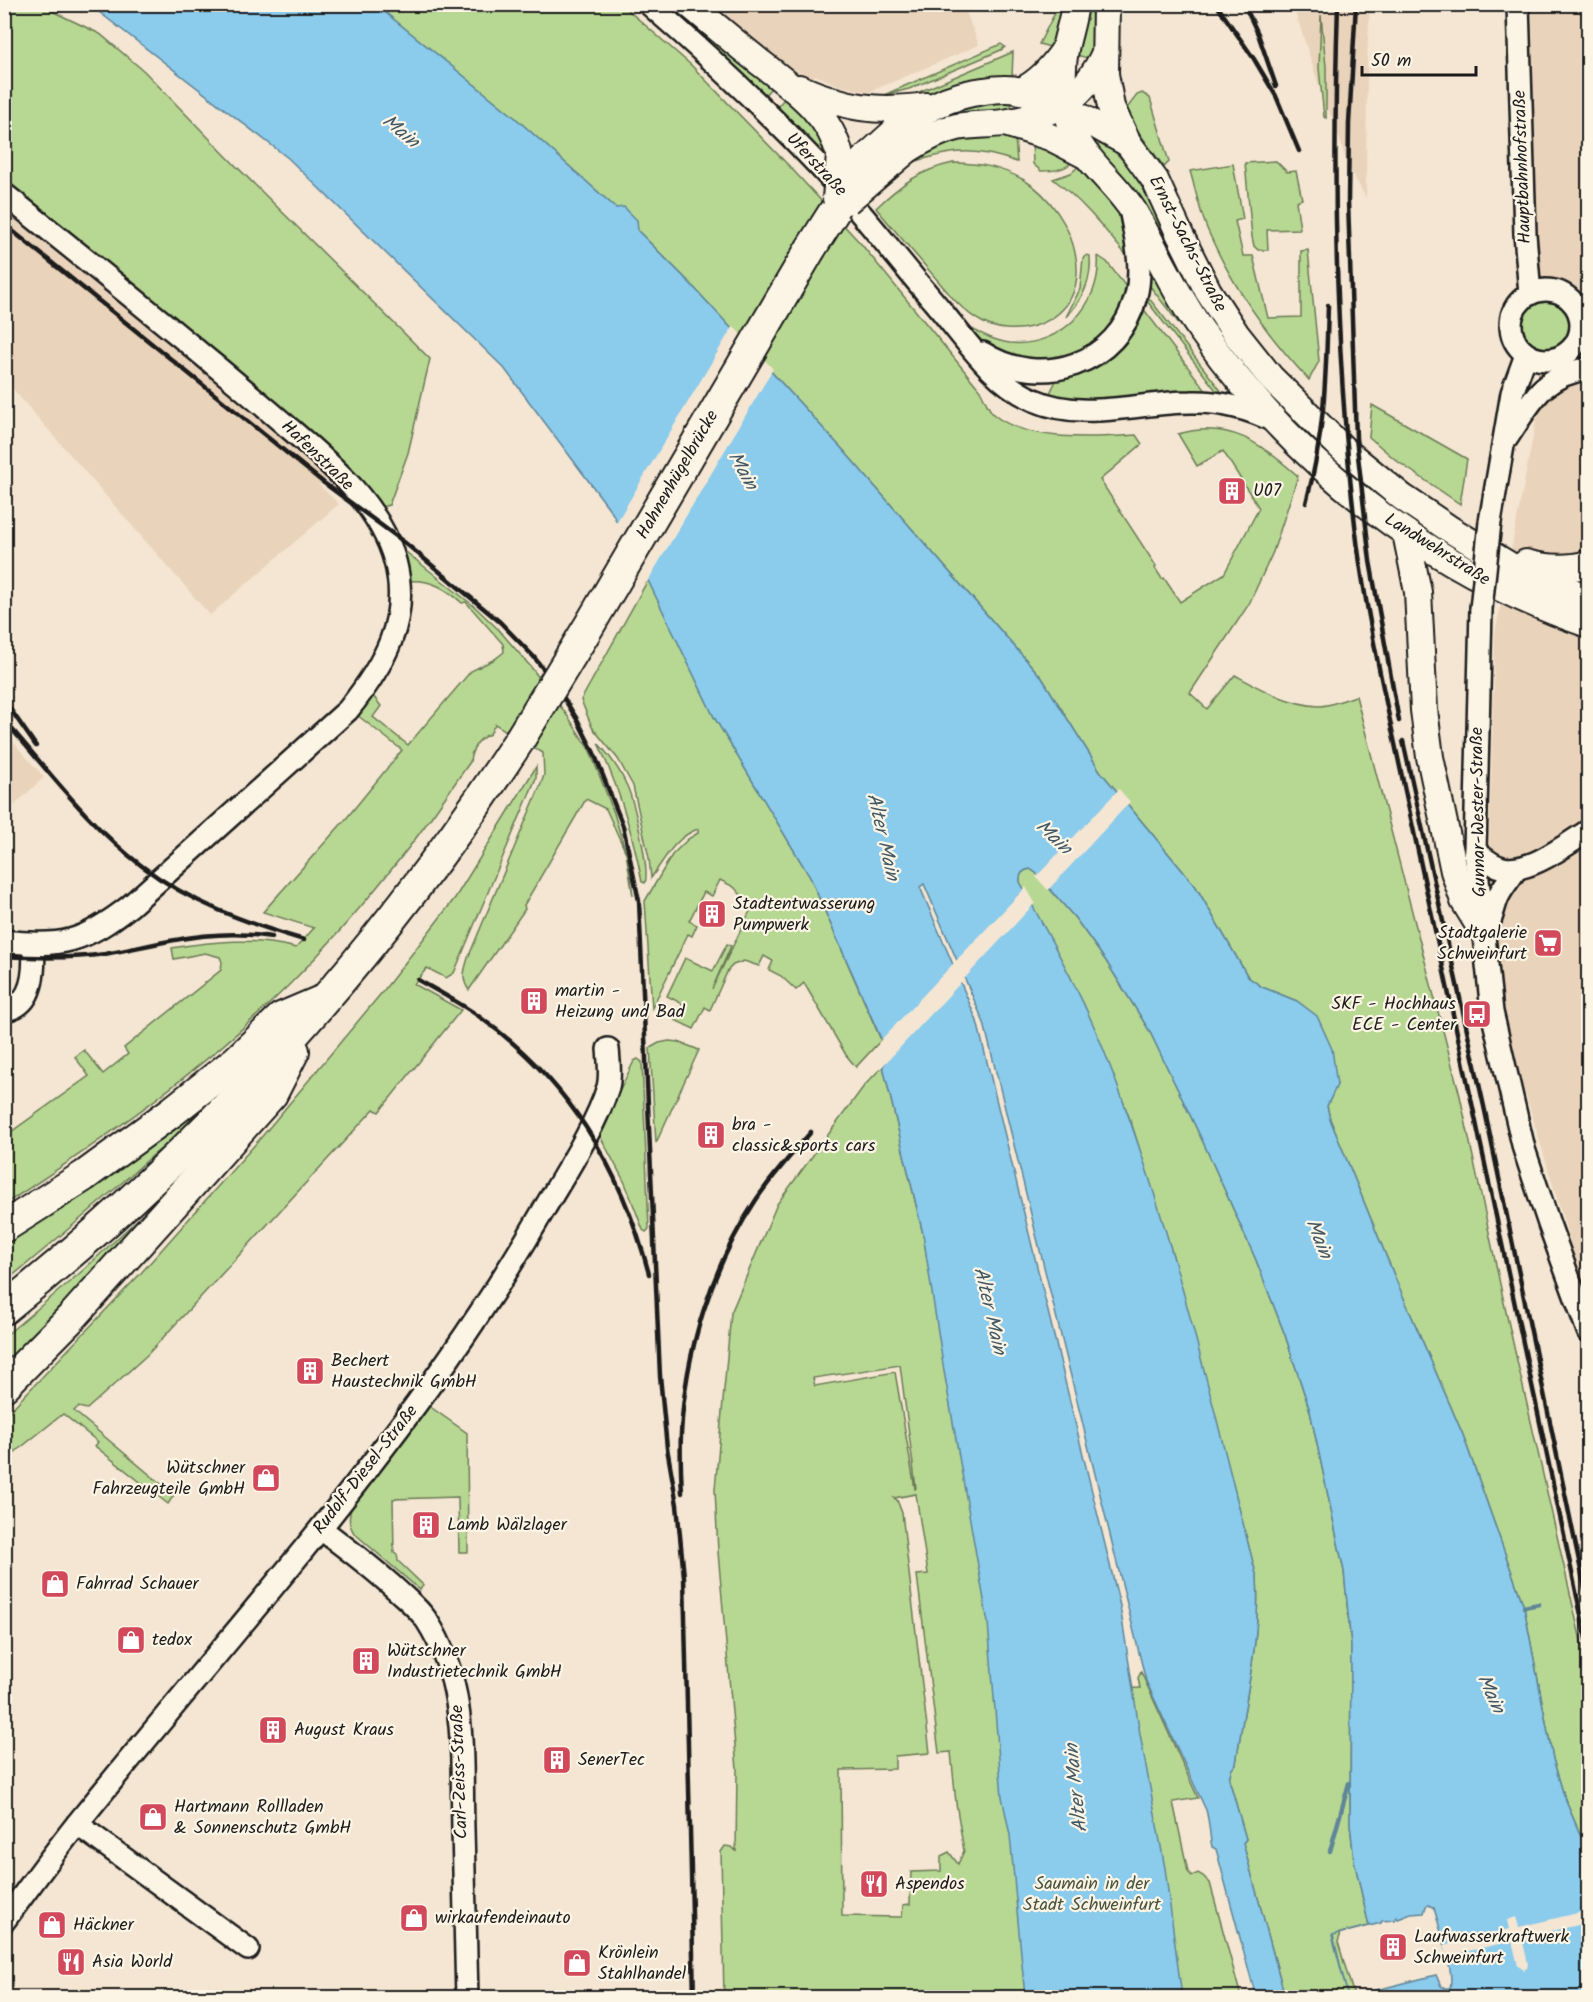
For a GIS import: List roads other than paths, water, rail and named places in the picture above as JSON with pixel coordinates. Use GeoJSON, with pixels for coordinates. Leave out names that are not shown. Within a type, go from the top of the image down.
{"type":"FeatureCollection","features":[{"type":"Feature","properties":{"kind":"highway","name":"Hahnenhügelbrücke"},"geometry":{"type":"LineString","coordinates":[[319,1008],[411,896],[472,812],[520,739],[835,210]]}},
{"type":"Feature","properties":{"kind":"highway"},"geometry":{"type":"LineString","coordinates":[[4,1227],[84,1176],[173,1111],[236,1061],[281,1018],[319,1008]]}},
{"type":"Feature","properties":{"kind":"highway"},"geometry":{"type":"LineString","coordinates":[[4,1309],[60,1264],[190,1145],[319,1008]]}},
{"type":"Feature","properties":{"kind":"highway"},"geometry":{"type":"LineString","coordinates":[[4,1386],[73,1316],[272,1094],[319,1008]]}},
{"type":"Feature","properties":{"kind":"main road"},"geometry":{"type":"LineString","coordinates":[[689,4],[788,83],[818,112],[833,134],[840,156],[835,210]]}},
{"type":"Feature","properties":{"kind":"main road","name":"Ernst-Sachs-Straße"},"geometry":{"type":"LineString","coordinates":[[1075,4],[1065,49],[1064,106],[1074,136],[1085,155],[1114,185],[1129,205],[1200,328],[1239,380],[1302,449]]}},
{"type":"Feature","properties":{"kind":"main road","name":"Ernst-Sachs-Straße"},"geometry":{"type":"LineString","coordinates":[[1106,4],[1107,97],[1128,143],[1155,180],[1196,270],[1223,316],[1271,378],[1308,417]]}},
{"type":"Feature","properties":{"kind":"main road","name":"Ernst-Sachs-Straße"},"geometry":{"type":"LineString","coordinates":[[1021,91],[1032,86],[1041,78],[1065,49]]}},
{"type":"Feature","properties":{"kind":"main road","name":"Ernst-Sachs-Straße"},"geometry":{"type":"LineString","coordinates":[[1003,123],[1064,106],[1096,72],[1105,52]]}},
{"type":"Feature","properties":{"kind":"main road"},"geometry":{"type":"LineString","coordinates":[[788,83],[846,105],[879,110],[933,105]]}},
{"type":"Feature","properties":{"kind":"main road","name":"Hahnenhügelbrücke"},"geometry":{"type":"LineString","coordinates":[[835,210],[862,161],[901,141],[933,105],[949,98],[1004,89],[1021,91],[1064,106],[1128,143]]}},
{"type":"Feature","properties":{"kind":"main road"},"geometry":{"type":"LineString","coordinates":[[1003,123],[1050,137],[1085,155]]}},
{"type":"Feature","properties":{"kind":"main road","name":"Hahnenhügelbrücke"},"geometry":{"type":"LineString","coordinates":[[901,141],[920,141],[955,127],[1003,123]]}},
{"type":"Feature","properties":{"kind":"main road","name":"Landwehrstraße"},"geometry":{"type":"LineString","coordinates":[[1308,417],[1402,497],[1448,528],[1533,577],[1588,598]]}},
{"type":"Feature","properties":{"kind":"main road","name":"Landwehrstraße"},"geometry":{"type":"LineString","coordinates":[[1302,449],[1342,485],[1406,533],[1476,576],[1536,605],[1588,624]]}},
{"type":"Feature","properties":{"kind":"main road"},"geometry":{"type":"LineString","coordinates":[[1406,533],[1418,592],[1424,710],[1430,757],[1454,871],[1464,901],[1482,932]]}},
{"type":"Feature","properties":{"kind":"main road"},"geometry":{"type":"LineString","coordinates":[[1491,553],[1537,566],[1574,568],[1588,564]]}},
{"type":"Feature","properties":{"kind":"street","name":"Uferstraße"},"geometry":{"type":"LineString","coordinates":[[649,4],[708,55],[820,167],[967,341],[1008,383],[1033,400],[1047,405],[1096,411],[1160,404],[1209,402],[1238,407],[1274,421]]}},
{"type":"Feature","properties":{"kind":"street","name":"Hauptbahnhofstraße"},"geometry":{"type":"LineString","coordinates":[[1518,4],[1525,234],[1530,294]]}},
{"type":"Feature","properties":{"kind":"street","name":"Hafenstraße"},"geometry":{"type":"LineString","coordinates":[[4,194],[257,400],[333,466],[371,511],[386,538],[395,563],[398,589],[397,622],[392,639],[372,679],[348,710],[115,918],[100,928],[71,941],[33,944],[4,941]]}},
{"type":"Feature","properties":{"kind":"street","name":"Uferstraße"},"geometry":{"type":"LineString","coordinates":[[967,341],[991,358],[1033,370],[1070,366],[1110,343],[1129,317],[1138,286],[1136,237],[1129,205]]}},
{"type":"Feature","properties":{"kind":"street"},"geometry":{"type":"LineString","coordinates":[[1538,290],[1556,291],[1572,300],[1581,317],[1584,338],[1569,352],[1553,360],[1544,361],[1526,355],[1519,348],[1511,329],[1515,308],[1538,290]]}},
{"type":"Feature","properties":{"kind":"street","name":"Gunnar-Wester-Straße"},"geometry":{"type":"LineString","coordinates":[[1526,355],[1512,393],[1484,571],[1481,609],[1476,851],[1482,932],[1492,1012],[1524,1149],[1588,1331]]}},
{"type":"Feature","properties":{"kind":"street"},"geometry":{"type":"LineString","coordinates":[[1503,444],[1538,392],[1551,381],[1588,369]]}},
{"type":"Feature","properties":{"kind":"street"},"geometry":{"type":"LineString","coordinates":[[1476,851],[1489,863],[1516,869],[1538,861],[1588,831]]}},
{"type":"Feature","properties":{"kind":"street"},"geometry":{"type":"LineString","coordinates":[[1482,932],[1492,919],[1501,891],[1516,869]]}},
{"type":"Feature","properties":{"kind":"street"},"geometry":{"type":"LineString","coordinates":[[4,1010],[11,1009],[21,1002],[30,988],[34,970],[33,944]]}},
{"type":"Feature","properties":{"kind":"street","name":"Rudolf-Diesel-Straße"},"geometry":{"type":"LineString","coordinates":[[4,1921],[77,1824],[321,1528],[412,1410],[479,1315],[526,1242],[588,1129],[609,1085],[609,1050]]}},
{"type":"Feature","properties":{"kind":"street","name":"Carl-Zeiss-Straße"},"geometry":{"type":"LineString","coordinates":[[321,1528],[371,1566],[414,1606],[426,1620],[449,1667],[456,1691],[460,1738],[467,1998]]}},
{"type":"Feature","properties":{"kind":"street"},"geometry":{"type":"LineString","coordinates":[[77,1824],[248,1949]]}},
{"type":"Feature","properties":{"kind":"water"},"geometry":{"type":"Polygon","coordinates":[[[90,5],[376,5],[512,115],[616,208],[624,207],[637,220],[638,231],[687,280],[844,451],[1042,678],[1100,771],[1196,887],[1248,977],[1262,987],[1297,1001],[1317,1016],[1332,1049],[1337,1085],[1327,1106],[1330,1119],[1463,1435],[1524,1607],[1553,1759],[1565,1799],[1588,1858],[1588,1997],[1384,1998],[1382,1989],[1349,1997],[1436,1975],[1441,1986],[1445,1988],[1450,1988],[1451,1981],[1443,1937],[1434,1908],[1429,1905],[1426,1906],[1424,1913],[1411,1914],[1398,1919],[1396,1917],[1394,1920],[1382,1921],[1369,1926],[1354,1860],[1350,1824],[1351,1645],[1344,1571],[1310,1411],[1285,1335],[1256,1260],[1149,1030],[1106,961],[1075,918],[1030,869],[1022,873],[1020,882],[1094,1026],[1149,1178],[1188,1310],[1257,1578],[1257,1625],[1251,1671],[1236,1764],[1231,1770],[1229,1779],[1246,1839],[1243,1843],[1285,1997],[1256,1997],[1216,1849],[1212,1847],[1206,1810],[1146,1681],[984,1023],[924,884],[920,887],[977,1021],[1120,1606],[1140,1734],[1165,1868],[1182,1997],[1025,1997],[1010,1835],[1002,1797],[988,1623],[944,1371],[923,1234],[883,1066],[889,1057],[810,877],[714,717],[642,568],[611,511],[504,368],[288,158],[90,5]]]}},
{"type":"Feature","properties":{"kind":"water"},"geometry":{"type":"Polygon","coordinates":[[[1369,1926],[1333,1935],[1348,1997],[1332,1935],[1369,1926]]]}},
{"type":"Feature","properties":{"kind":"waterway"},"geometry":{"type":"LineString","coordinates":[[1524,1607],[1539,1604]]}},
{"type":"Feature","properties":{"kind":"waterway"},"geometry":{"type":"LineString","coordinates":[[1330,1851],[1349,1783]]}},
{"type":"Feature","properties":{"kind":"railway"},"geometry":{"type":"LineString","coordinates":[[1216,4],[1276,96],[1299,151]]}},
{"type":"Feature","properties":{"kind":"railway"},"geometry":{"type":"LineString","coordinates":[[1244,4],[1258,34],[1276,86]]}},
{"type":"Feature","properties":{"kind":"railway"},"geometry":{"type":"LineString","coordinates":[[1338,4],[1335,141],[1337,277],[1344,414],[1361,572],[1382,685],[1588,1648]]}},
{"type":"Feature","properties":{"kind":"railway"},"geometry":{"type":"LineString","coordinates":[[1356,4],[1349,123],[1348,201],[1356,438],[1370,561],[1399,721]]}},
{"type":"Feature","properties":{"kind":"railway"},"geometry":{"type":"LineString","coordinates":[[4,224],[324,483],[404,542],[500,622],[534,657],[557,687],[578,721],[594,753],[623,826],[639,901],[660,1376],[684,1577],[694,1998]]}},
{"type":"Feature","properties":{"kind":"railway"},"geometry":{"type":"LineString","coordinates":[[1306,503],[1321,429],[1328,305]]}},
{"type":"Feature","properties":{"kind":"railway"},"geometry":{"type":"LineString","coordinates":[[4,700],[36,746]]}},
{"type":"Feature","properties":{"kind":"railway"},"geometry":{"type":"LineString","coordinates":[[4,720],[104,833],[142,866],[180,891],[220,911],[304,940]]}},
{"type":"Feature","properties":{"kind":"railway"},"geometry":{"type":"LineString","coordinates":[[1403,741],[1485,1111],[1588,1604]]}},
{"type":"Feature","properties":{"kind":"railway"},"geometry":{"type":"LineString","coordinates":[[4,956],[80,957],[187,938],[228,934],[272,937]]}},
{"type":"Feature","properties":{"kind":"railway"},"geometry":{"type":"LineString","coordinates":[[418,980],[470,1010],[509,1040],[538,1067],[564,1097],[587,1128],[623,1197],[649,1274]]}},
{"type":"Feature","properties":{"kind":"railway"},"geometry":{"type":"LineString","coordinates":[[682,1493],[681,1434],[684,1403],[688,1372],[703,1312],[740,1226],[775,1174],[811,1132]]}},
{"type":"Feature","properties":{"kind":"place","name":"U07"},"geometry":{"type":"Point","coordinates":[1232,491]}},
{"type":"Feature","properties":{"kind":"place","name":"Stadtentwasserung Pumpwerk"},"geometry":{"type":"Point","coordinates":[712,914]}},
{"type":"Feature","properties":{"kind":"place","name":"Stadtgalerie Schweinfurt"},"geometry":{"type":"Point","coordinates":[1548,943]}},
{"type":"Feature","properties":{"kind":"place","name":"martin - Heizung und Bad"},"geometry":{"type":"Point","coordinates":[534,1001]}},
{"type":"Feature","properties":{"kind":"place","name":"SKF - Hochhaus ECE - Center"},"geometry":{"type":"Point","coordinates":[1477,1014]}},
{"type":"Feature","properties":{"kind":"place","name":"bra - classic&sports cars"},"geometry":{"type":"Point","coordinates":[711,1135]}},
{"type":"Feature","properties":{"kind":"place","name":"Bechert Haustechnik GmbH"},"geometry":{"type":"Point","coordinates":[310,1371]}},
{"type":"Feature","properties":{"kind":"place","name":"Wütschner Fahrzeugteile GmbH"},"geometry":{"type":"Point","coordinates":[266,1478]}},
{"type":"Feature","properties":{"kind":"place","name":"Lamb Wälzlager"},"geometry":{"type":"Point","coordinates":[426,1525]}},
{"type":"Feature","properties":{"kind":"place","name":"Fahrrad Schauer"},"geometry":{"type":"Point","coordinates":[55,1584]}},
{"type":"Feature","properties":{"kind":"place","name":"tedox"},"geometry":{"type":"Point","coordinates":[131,1640]}},
{"type":"Feature","properties":{"kind":"place","name":"Wütschner Industrietechnik GmbH"},"geometry":{"type":"Point","coordinates":[366,1661]}},
{"type":"Feature","properties":{"kind":"place","name":"August Kraus"},"geometry":{"type":"Point","coordinates":[273,1730]}},
{"type":"Feature","properties":{"kind":"place","name":"SenerTec"},"geometry":{"type":"Point","coordinates":[557,1760]}},
{"type":"Feature","properties":{"kind":"place","name":"Hartmann Rollladen & Sonnenschutz GmbH"},"geometry":{"type":"Point","coordinates":[153,1817]}},
{"type":"Feature","properties":{"kind":"place","name":"Aspendos"},"geometry":{"type":"Point","coordinates":[874,1884]}},
{"type":"Feature","properties":{"kind":"place","name":"wirkaufendeinauto"},"geometry":{"type":"Point","coordinates":[414,1918]}},
{"type":"Feature","properties":{"kind":"place","name":"Häckner"},"geometry":{"type":"Point","coordinates":[52,1925]}},
{"type":"Feature","properties":{"kind":"place","name":"Laufwasserkraftwerk Schweinfurt"},"geometry":{"type":"Point","coordinates":[1393,1947]}},
{"type":"Feature","properties":{"kind":"place","name":"Asia World"},"geometry":{"type":"Point","coordinates":[71,1962]}},
{"type":"Feature","properties":{"kind":"place","name":"Krönlein Stahlhandel"},"geometry":{"type":"Point","coordinates":[577,1963]}},
{"type":"Feature","properties":{"kind":"water label","name":"Main"},"geometry":{"type":"Point","coordinates":[400,132]}},
{"type":"Feature","properties":{"kind":"water label","name":"Main"},"geometry":{"type":"Point","coordinates":[742,471]}},
{"type":"Feature","properties":{"kind":"water label","name":"Alter Main"},"geometry":{"type":"Point","coordinates":[882,837]}},
{"type":"Feature","properties":{"kind":"water label","name":"Main"},"geometry":{"type":"Point","coordinates":[1053,838]}},
{"type":"Feature","properties":{"kind":"water label","name":"Main"},"geometry":{"type":"Point","coordinates":[1318,1239]}},
{"type":"Feature","properties":{"kind":"water label","name":"Alter Main"},"geometry":{"type":"Point","coordinates":[989,1311]}},
{"type":"Feature","properties":{"kind":"water label","name":"Main"},"geometry":{"type":"Point","coordinates":[1490,1694]}},
{"type":"Feature","properties":{"kind":"water label","name":"Alter Main"},"geometry":{"type":"Point","coordinates":[1077,1788]}},
{"type":"Feature","properties":{"kind":"park label","name":"Saumain in der Stadt Schweinfurt"},"geometry":{"type":"Point","coordinates":[1092,1894]}}]}
